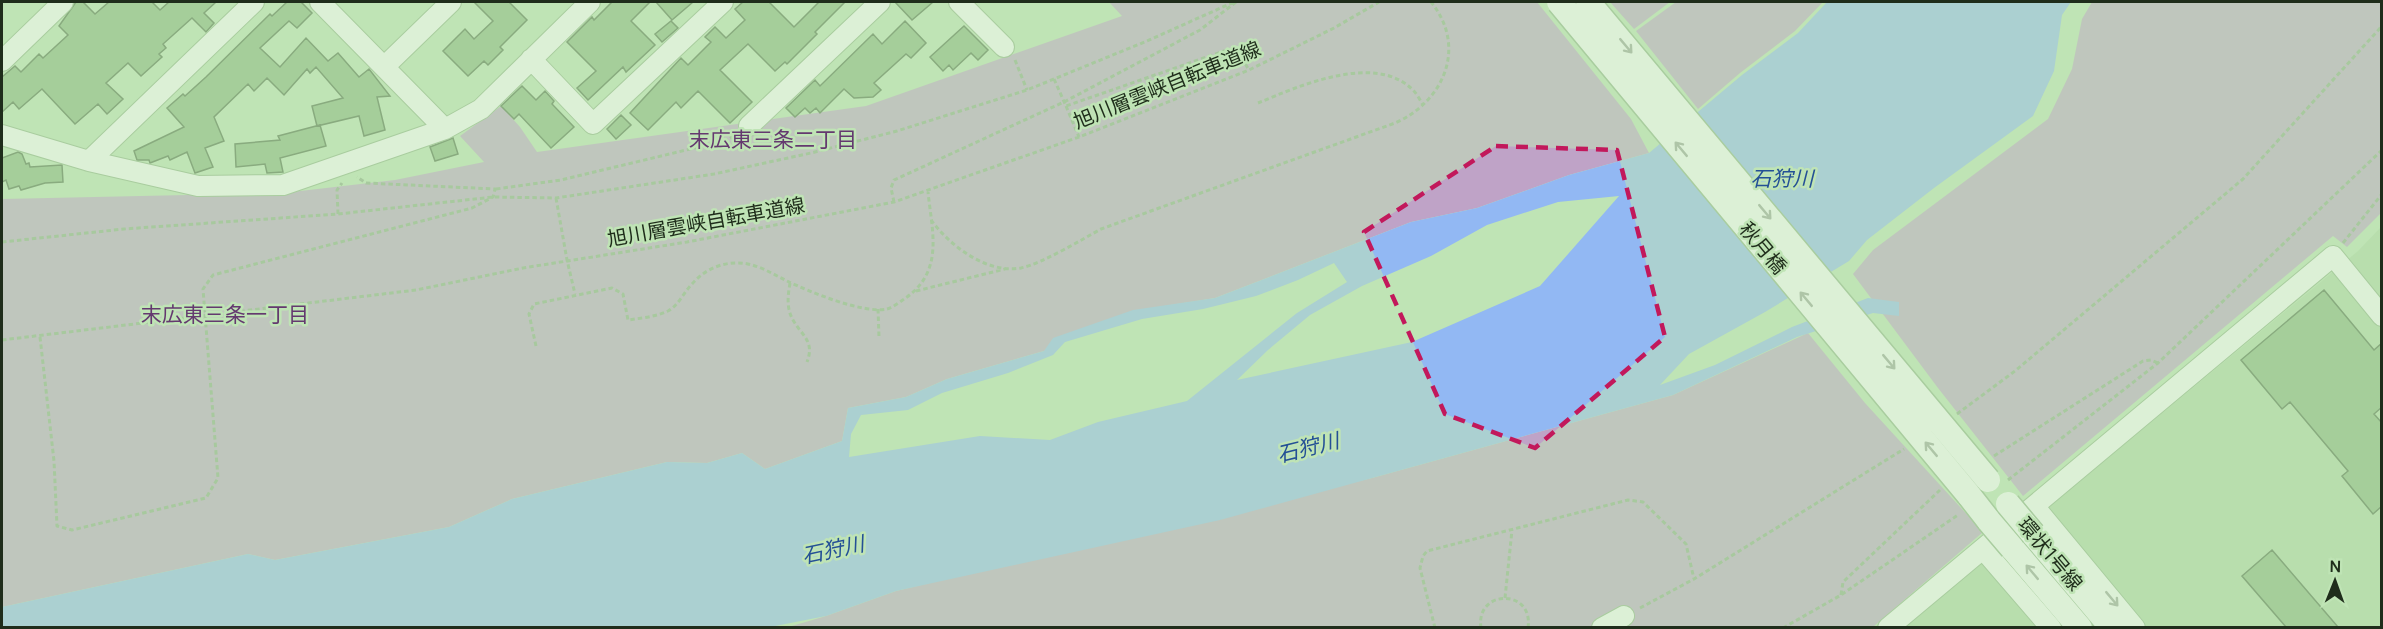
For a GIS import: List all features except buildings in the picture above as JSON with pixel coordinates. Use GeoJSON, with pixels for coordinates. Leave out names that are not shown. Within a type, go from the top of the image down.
{"type":"FeatureCollection","features":[{"type":"Feature","properties":{"kind":"main road","name":"秋月橋"},"geometry":{"type":"LineString","coordinates":[[1559,2],[1964,504]]}},
{"type":"Feature","properties":{"kind":"main road","name":"秋月橋"},"geometry":{"type":"LineString","coordinates":[[1588,2],[2000,489]]}},
{"type":"Feature","properties":{"kind":"main road","name":"環状1号線"},"geometry":{"type":"LineString","coordinates":[[2000,489],[2033,534],[2112,627]]}},
{"type":"Feature","properties":{"kind":"main road","name":"環状1号線"},"geometry":{"type":"LineString","coordinates":[[1964,504],[1989,521],[2080,627]]}},
{"type":"Feature","properties":{"kind":"street"},"geometry":{"type":"LineString","coordinates":[[5,50],[63,2]]}},
{"type":"Feature","properties":{"kind":"street"},"geometry":{"type":"LineString","coordinates":[[89,162],[254,2]]}},
{"type":"Feature","properties":{"kind":"street"},"geometry":{"type":"LineString","coordinates":[[320,2],[445,129]]}},
{"type":"Feature","properties":{"kind":"street"},"geometry":{"type":"LineString","coordinates":[[384,67],[451,2]]}},
{"type":"Feature","properties":{"kind":"street"},"geometry":{"type":"LineString","coordinates":[[2,135],[89,162],[198,186],[283,185],[445,129],[481,108],[590,2]]}},
{"type":"Feature","properties":{"kind":"street"},"geometry":{"type":"LineString","coordinates":[[531,59],[593,124],[723,2]]}},
{"type":"Feature","properties":{"kind":"street"},"geometry":{"type":"LineString","coordinates":[[749,126],[880,2]]}},
{"type":"Feature","properties":{"kind":"street"},"geometry":{"type":"LineString","coordinates":[[959,2],[1010,54]]}},
{"type":"Feature","properties":{"kind":"street"},"geometry":{"type":"LineString","coordinates":[[1888,627],[2333,256],[2382,316]]}},
{"type":"Feature","properties":{"kind":"street"},"geometry":{"type":"LineString","coordinates":[[2034,506],[2135,627]]}},
{"type":"Feature","properties":{"kind":"street"},"geometry":{"type":"LineString","coordinates":[[1983,549],[2051,627]]}},
{"type":"Feature","properties":{"kind":"street"},"geometry":{"type":"LineString","coordinates":[[1602,627],[1624,616]]}},
{"type":"Feature","properties":{"kind":"path"},"geometry":{"type":"LineString","coordinates":[[2,242],[124,230],[338,214],[493,197],[556,198],[714,174],[897,131],[1027,90],[1235,2]]}},
{"type":"Feature","properties":{"kind":"path"},"geometry":{"type":"LineString","coordinates":[[894,202],[891,188],[894,180],[1064,102],[1200,30],[1235,2]]}},
{"type":"Feature","properties":{"kind":"path","name":"旭川層雲峡自転車道線"},"geometry":{"type":"LineString","coordinates":[[2,340],[416,290],[567,260],[687,242],[894,202],[928,192],[1079,137],[1249,70],[1334,28],[1379,2]]}},
{"type":"Feature","properties":{"kind":"path"},"geometry":{"type":"LineString","coordinates":[[914,292],[1005,269],[1023,267],[1101,229],[1410,116],[1435,93],[1448,60],[1447,26],[1431,2]]}},
{"type":"Feature","properties":{"kind":"path"},"geometry":{"type":"LineString","coordinates":[[1948,421],[2015,371],[2243,179],[2382,26]]}},
{"type":"Feature","properties":{"kind":"path"},"geometry":{"type":"LineString","coordinates":[[1066,106],[1224,51],[1238,52],[1249,70]]}},
{"type":"Feature","properties":{"kind":"path"},"geometry":{"type":"LineString","coordinates":[[1010,54],[1027,90]]}},
{"type":"Feature","properties":{"kind":"path"},"geometry":{"type":"LineString","coordinates":[[1258,103],[1308,83],[1361,73],[1384,75],[1403,82],[1414,91],[1424,105]]}},
{"type":"Feature","properties":{"kind":"path"},"geometry":{"type":"LineString","coordinates":[[1054,79],[1079,137]]}},
{"type":"Feature","properties":{"kind":"path"},"geometry":{"type":"LineString","coordinates":[[341,166],[366,183],[495,189],[561,180],[728,140],[749,126]]}},
{"type":"Feature","properties":{"kind":"path"},"geometry":{"type":"LineString","coordinates":[[2000,489],[2158,363],[2382,150]]}},
{"type":"Feature","properties":{"kind":"path"},"geometry":{"type":"LineString","coordinates":[[40,336],[54,461],[57,526],[72,530],[206,498],[218,478],[203,289],[213,275],[472,208],[493,197],[495,189]]}},
{"type":"Feature","properties":{"kind":"path"},"geometry":{"type":"LineString","coordinates":[[337,190],[338,214]]}},
{"type":"Feature","properties":{"kind":"path"},"geometry":{"type":"LineString","coordinates":[[536,346],[529,314],[534,304],[612,288],[623,294],[628,320],[652,317],[670,310],[692,284],[712,267],[736,263],[758,266],[790,283],[864,309],[889,309],[914,292],[926,279],[934,251],[928,192]]}},
{"type":"Feature","properties":{"kind":"path"},"geometry":{"type":"LineString","coordinates":[[2333,256],[2382,194]]}},
{"type":"Feature","properties":{"kind":"path"},"geometry":{"type":"LineString","coordinates":[[556,198],[575,294]]}},
{"type":"Feature","properties":{"kind":"path"},"geometry":{"type":"LineString","coordinates":[[931,220],[955,247],[974,258],[1005,269]]}},
{"type":"Feature","properties":{"kind":"path"},"geometry":{"type":"LineString","coordinates":[[790,283],[789,307],[792,319],[807,339],[810,352],[807,362]]}},
{"type":"Feature","properties":{"kind":"path"},"geometry":{"type":"LineString","coordinates":[[878,309],[879,337]]}},
{"type":"Feature","properties":{"kind":"path"},"geometry":{"type":"LineString","coordinates":[[1624,616],[1694,579],[1911,445]]}},
{"type":"Feature","properties":{"kind":"path"},"geometry":{"type":"LineString","coordinates":[[1435,627],[1420,568],[1423,556],[1433,549],[1628,500],[1643,502],[1686,544],[1694,579]]}},
{"type":"Feature","properties":{"kind":"path"},"geometry":{"type":"LineString","coordinates":[[1783,627],[1841,595],[1964,504]]}},
{"type":"Feature","properties":{"kind":"path"},"geometry":{"type":"LineString","coordinates":[[1505,598],[1512,530]]}},
{"type":"Feature","properties":{"kind":"path"},"geometry":{"type":"LineString","coordinates":[[1481,627],[1480,617],[1484,609],[1497,599],[1505,598],[1519,602],[1524,608],[1528,627]]}},
{"type":"Feature","properties":{"kind":"highlighted area"},"geometry":{"type":"Polygon","coordinates":[[[1496,146],[1617,150],[1665,337],[1535,448],[1445,414],[1364,232],[1496,146]]]}},
{"type":"Feature","properties":{"kind":"shaded area"},"geometry":{"type":"Polygon","coordinates":[[[1109,2],[1537,2],[1631,119],[1649,153],[1569,175],[1477,208],[1411,222],[1215,298],[1133,311],[1044,351],[947,379],[906,397],[848,408],[842,441],[765,469],[742,453],[707,463],[667,462],[512,499],[449,527],[275,560],[248,554],[2,607],[2,199],[283,193],[395,180],[484,162],[460,136],[501,106],[520,127],[537,152],[866,106],[1122,16],[1109,2]]]}},
{"type":"Feature","properties":{"kind":"shaded area"},"geometry":{"type":"Polygon","coordinates":[[[1610,2],[1670,2],[1634,29],[1610,2]]]}},
{"type":"Feature","properties":{"kind":"shaded area"},"geometry":{"type":"Polygon","coordinates":[[[1676,2],[1823,2],[1795,31],[1698,109],[1636,31],[1676,2]]]}},
{"type":"Feature","properties":{"kind":"shaded area"},"geometry":{"type":"Polygon","coordinates":[[[2092,2],[2381,2],[2381,213],[2347,247],[2333,236],[2023,496],[1938,388],[1853,274],[1873,250],[2048,119],[2072,69],[2082,19],[2092,2]]]}},
{"type":"Feature","properties":{"kind":"shaded area"},"geometry":{"type":"Polygon","coordinates":[[[2381,227],[2381,627],[1903,628],[2358,251],[2381,227]]]}},
{"type":"Feature","properties":{"kind":"shaded area"},"geometry":{"type":"Polygon","coordinates":[[[1808,333],[1865,403],[1983,532],[1873,627],[785,628],[896,591],[1372,478],[1673,395],[1808,333]]]}},
{"type":"Feature","properties":{"kind":"water","name":"石狩川"},"geometry":{"type":"Polygon","coordinates":[[[1827,2],[2071,2],[2062,15],[2054,71],[2033,116],[1867,240],[1849,261],[1765,312],[1689,354],[1660,385],[1715,365],[1792,327],[1868,298],[1899,302],[1899,316],[1873,313],[1797,337],[1673,395],[1220,520],[896,591],[826,616],[770,627],[2,628],[2,607],[248,554],[275,560],[449,527],[512,499],[667,462],[707,463],[742,453],[765,469],[842,441],[848,408],[906,397],[947,379],[1044,351],[1053,338],[1133,310],[1215,298],[1411,222],[1477,208],[1569,175],[1649,153],[1742,75],[1798,33],[1827,2]],[[1619,196],[1558,202],[1487,225],[1431,256],[1362,286],[1310,315],[1237,380],[1412,342],[1540,286],[1619,196]],[[1334,263],[1256,296],[1203,309],[1142,319],[1065,342],[1053,355],[1008,373],[942,393],[908,410],[861,415],[851,434],[849,457],[980,436],[1050,440],[1098,422],[1187,401],[1297,313],[1347,282],[1334,263]]]}},
{"type":"Feature","properties":{"kind":"district","name":"末広東三条二丁目"},"geometry":{"type":"Point","coordinates":[773,140]}},
{"type":"Feature","properties":{"kind":"district","name":"末広東三条一丁目"},"geometry":{"type":"Point","coordinates":[225,315]}}]}
